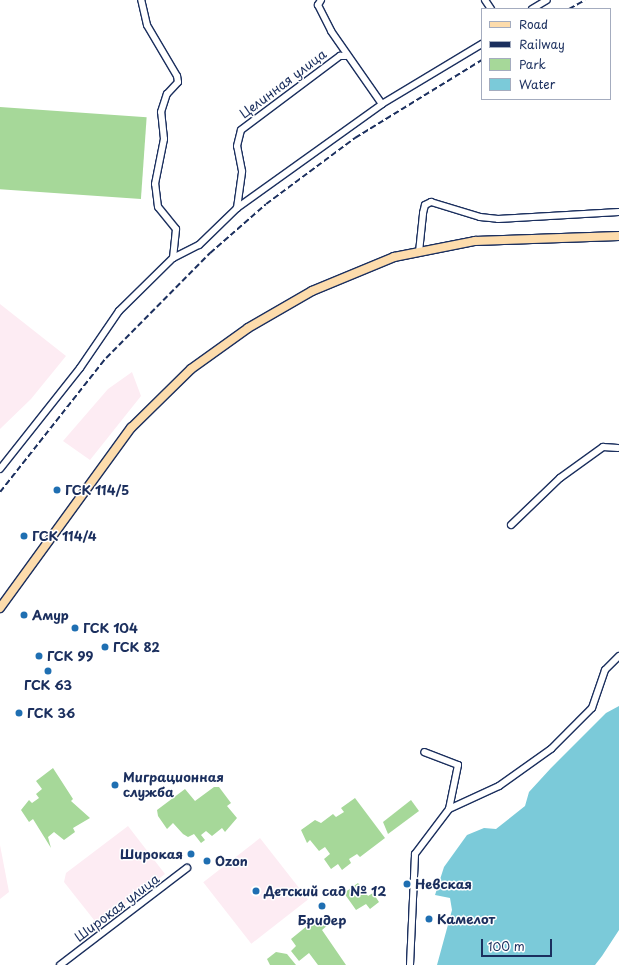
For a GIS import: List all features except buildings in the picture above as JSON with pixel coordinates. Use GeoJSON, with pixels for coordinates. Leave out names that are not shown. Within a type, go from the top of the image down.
{"type":"FeatureCollection","features":[{"type":"Feature","properties":{"kind":"main road"},"geometry":{"type":"LineString","coordinates":[[0,608],[131,428],[191,369],[248,328],[312,291],[394,257],[489,240],[619,236]]}},
{"type":"Feature","properties":{"kind":"street"},"geometry":{"type":"LineString","coordinates":[[141,0],[147,25],[177,76],[178,82],[164,101],[164,139],[159,157],[155,200],[176,228],[173,258]]}},
{"type":"Feature","properties":{"kind":"street"},"geometry":{"type":"LineString","coordinates":[[321,0],[319,9],[346,56],[382,104]]}},
{"type":"Feature","properties":{"kind":"street"},"geometry":{"type":"LineString","coordinates":[[485,0],[491,8]]}},
{"type":"Feature","properties":{"kind":"street"},"geometry":{"type":"LineString","coordinates":[[534,8],[547,0]]}},
{"type":"Feature","properties":{"kind":"street"},"geometry":{"type":"LineString","coordinates":[[0,469],[80,368],[118,311],[173,258],[199,245],[237,208],[382,104],[481,45]]}},
{"type":"Feature","properties":{"kind":"street","name":"Целинная улица"},"geometry":{"type":"LineString","coordinates":[[237,208],[242,171],[237,146],[241,130],[340,56],[346,56]]}},
{"type":"Feature","properties":{"kind":"street"},"geometry":{"type":"LineString","coordinates":[[419,252],[423,213],[431,202],[480,217],[498,219],[619,212]]}},
{"type":"Feature","properties":{"kind":"street"},"geometry":{"type":"LineString","coordinates":[[511,525],[560,478],[602,447],[619,448]]}},
{"type":"Feature","properties":{"kind":"street"},"geometry":{"type":"LineString","coordinates":[[449,809],[499,786],[551,749],[592,708],[605,670],[619,656]]}},
{"type":"Feature","properties":{"kind":"street"},"geometry":{"type":"LineString","coordinates":[[410,965],[415,854],[449,809],[458,765],[424,752]]}},
{"type":"Feature","properties":{"kind":"street","name":"Широкая улица"},"geometry":{"type":"LineString","coordinates":[[60,965],[187,868]]}},
{"type":"Feature","properties":{"kind":"shaded area"},"geometry":{"type":"Polygon","coordinates":[[[0,304],[66,356],[31,399],[0,429],[0,304]]]}},
{"type":"Feature","properties":{"kind":"shaded area"},"geometry":{"type":"Polygon","coordinates":[[[132,372],[141,396],[90,460],[63,441],[108,389],[132,372]]]}},
{"type":"Feature","properties":{"kind":"shaded area"},"geometry":{"type":"Polygon","coordinates":[[[128,826],[165,874],[98,925],[64,882],[66,873],[128,826]]]}},
{"type":"Feature","properties":{"kind":"shaded area","name":"Детский сад № 12"},"geometry":{"type":"Polygon","coordinates":[[[260,838],[308,899],[251,944],[203,882],[260,838]]]}},
{"type":"Feature","properties":{"kind":"shaded area"},"geometry":{"type":"Polygon","coordinates":[[[0,845],[9,892],[0,899],[0,845]]]}},
{"type":"Feature","properties":{"kind":"green space"},"geometry":{"type":"Polygon","coordinates":[[[0,107],[147,117],[141,199],[0,189],[0,107]]]}},
{"type":"Feature","properties":{"kind":"green space"},"geometry":{"type":"Polygon","coordinates":[[[53,768],[73,799],[71,801],[90,818],[73,828],[75,832],[64,840],[54,832],[48,837],[51,848],[33,819],[29,822],[21,810],[29,800],[32,803],[39,798],[36,794],[42,789],[36,781],[53,768]]]}},
{"type":"Feature","properties":{"kind":"green space"},"geometry":{"type":"Polygon","coordinates":[[[214,787],[219,787],[231,803],[227,806],[237,818],[225,832],[222,828],[212,836],[206,831],[201,835],[205,840],[201,843],[194,834],[188,837],[183,834],[173,823],[167,829],[158,816],[157,810],[185,789],[195,801],[214,787]]]}},
{"type":"Feature","properties":{"kind":"green space"},"geometry":{"type":"Polygon","coordinates":[[[355,798],[385,838],[360,857],[357,854],[349,859],[351,863],[342,870],[338,864],[331,869],[324,859],[330,854],[325,847],[319,851],[310,840],[307,843],[301,830],[315,820],[321,823],[333,814],[336,817],[344,812],[341,808],[355,798]]]}},
{"type":"Feature","properties":{"kind":"green space"},"geometry":{"type":"Polygon","coordinates":[[[411,800],[419,811],[388,834],[383,822],[411,800]]]}},
{"type":"Feature","properties":{"kind":"green space"},"geometry":{"type":"Polygon","coordinates":[[[358,883],[368,896],[373,893],[379,902],[370,909],[366,904],[356,910],[344,893],[358,883]]]}},
{"type":"Feature","properties":{"kind":"green space"},"geometry":{"type":"Polygon","coordinates":[[[318,917],[329,924],[322,930],[346,965],[318,965],[309,953],[299,961],[291,951],[296,946],[291,939],[318,917]]]}},
{"type":"Feature","properties":{"kind":"green space"},"geometry":{"type":"Polygon","coordinates":[[[276,952],[287,954],[296,965],[270,965],[267,959],[276,952]]]}},
{"type":"Feature","properties":{"kind":"water"},"geometry":{"type":"Polygon","coordinates":[[[619,706],[619,930],[602,956],[595,965],[437,965],[452,910],[450,898],[435,895],[444,867],[467,835],[484,828],[496,829],[525,806],[529,792],[551,768],[606,713],[619,706]]]}},
{"type":"Feature","properties":{"kind":"railway"},"geometry":{"type":"LineString","coordinates":[[571,8],[585,0]]}},
{"type":"Feature","properties":{"kind":"railway"},"geometry":{"type":"LineString","coordinates":[[0,492],[106,358],[210,253],[266,204],[355,138],[481,61]]}},
{"type":"Feature","properties":{"kind":"place","name":"ГСК 114/5"},"geometry":{"type":"Point","coordinates":[57,490]}},
{"type":"Feature","properties":{"kind":"place","name":"ГСК 114/4"},"geometry":{"type":"Point","coordinates":[24,536]}},
{"type":"Feature","properties":{"kind":"place","name":"Амур"},"geometry":{"type":"Point","coordinates":[24,615]}},
{"type":"Feature","properties":{"kind":"place","name":"ГСК 104"},"geometry":{"type":"Point","coordinates":[75,628]}},
{"type":"Feature","properties":{"kind":"place","name":"ГСК 82"},"geometry":{"type":"Point","coordinates":[105,647]}},
{"type":"Feature","properties":{"kind":"place","name":"ГСК 99"},"geometry":{"type":"Point","coordinates":[39,656]}},
{"type":"Feature","properties":{"kind":"place","name":"ГСК 63"},"geometry":{"type":"Point","coordinates":[48,671]}},
{"type":"Feature","properties":{"kind":"place","name":"ГСК 36"},"geometry":{"type":"Point","coordinates":[19,713]}},
{"type":"Feature","properties":{"kind":"place","name":"Миграционная служба"},"geometry":{"type":"Point","coordinates":[115,785]}},
{"type":"Feature","properties":{"kind":"place","name":"Широкая"},"geometry":{"type":"Point","coordinates":[191,854]}},
{"type":"Feature","properties":{"kind":"place","name":"Ozon"},"geometry":{"type":"Point","coordinates":[207,861]}},
{"type":"Feature","properties":{"kind":"place","name":"Невская"},"geometry":{"type":"Point","coordinates":[407,884]}},
{"type":"Feature","properties":{"kind":"place","name":"Детский сад № 12"},"geometry":{"type":"Point","coordinates":[256,891]}},
{"type":"Feature","properties":{"kind":"place","name":"Бридер"},"geometry":{"type":"Point","coordinates":[322,906]}},
{"type":"Feature","properties":{"kind":"place","name":"Камелот"},"geometry":{"type":"Point","coordinates":[429,919]}}]}
